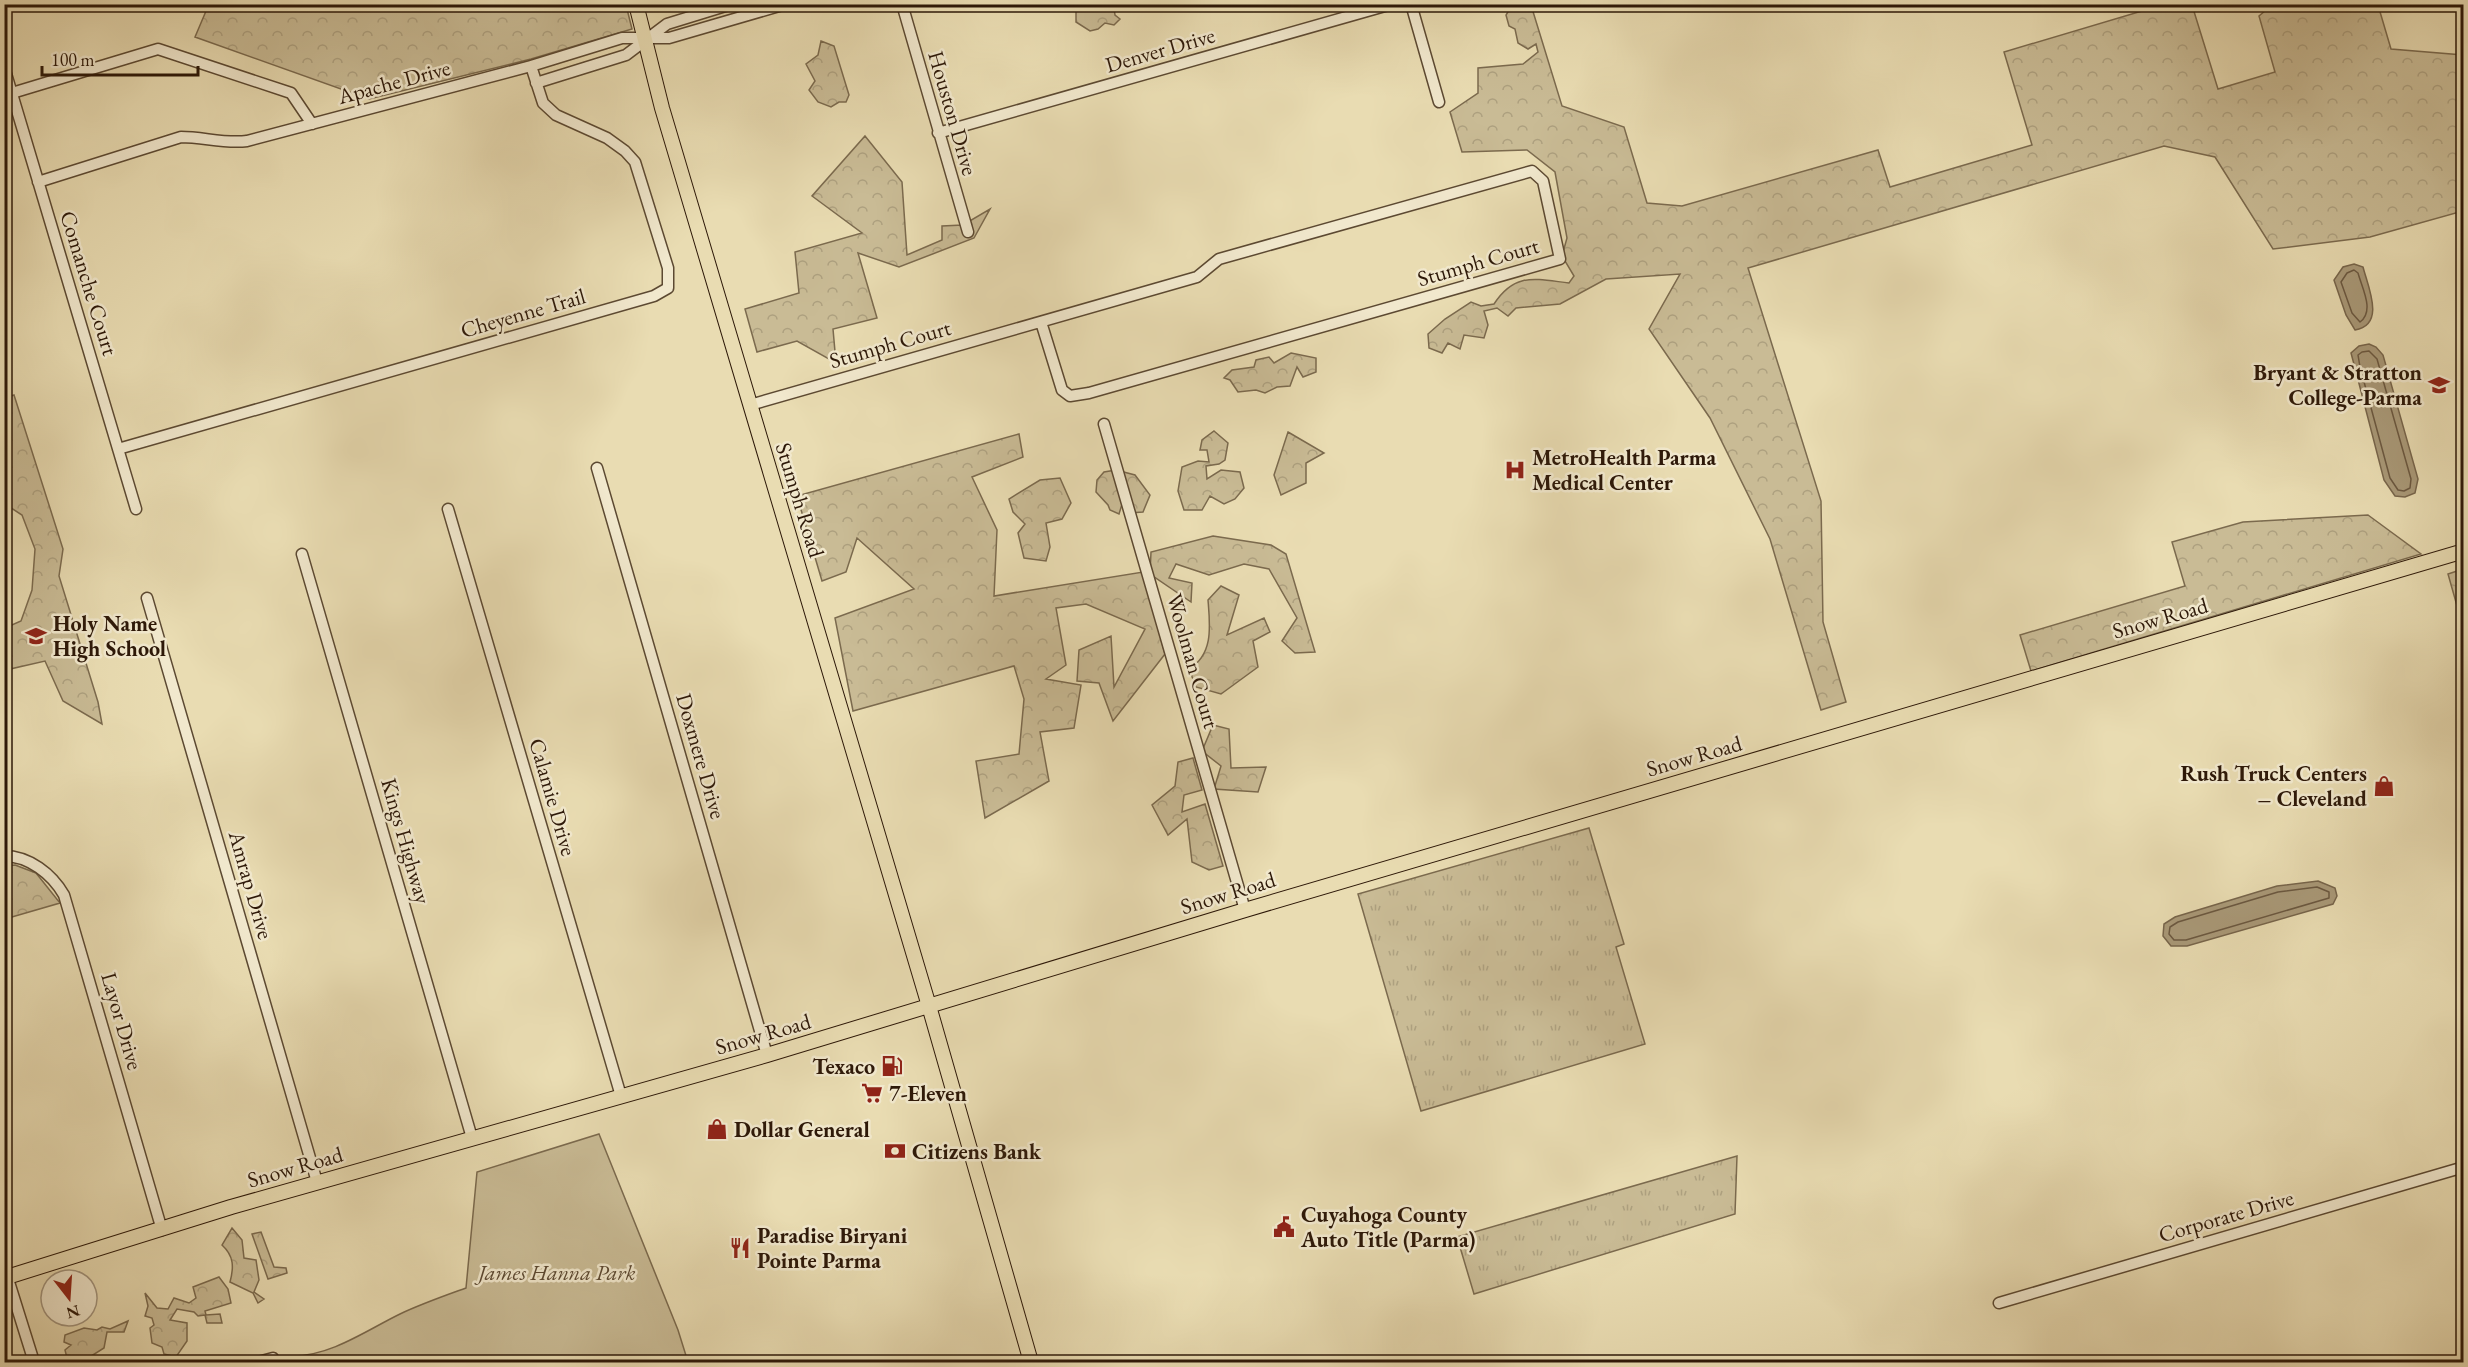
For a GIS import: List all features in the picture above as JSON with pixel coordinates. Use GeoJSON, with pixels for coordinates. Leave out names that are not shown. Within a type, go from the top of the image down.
{"type":"FeatureCollection","features":[{"type":"Feature","properties":{"kind":"main road","name":"Stumph Road"},"geometry":{"type":"LineString","coordinates":[[636,4],[655,85],[929,1006],[1031,1362]]}},
{"type":"Feature","properties":{"kind":"main road","name":"Snow Road"},"geometry":{"type":"LineString","coordinates":[[6,1273],[162,1230],[317,1182],[767,1055],[1245,910],[2463,551]]}},
{"type":"Feature","properties":{"kind":"street"},"geometry":{"type":"LineString","coordinates":[[537,83],[626,55],[645,38],[667,24],[732,4]]}},
{"type":"Feature","properties":{"kind":"street","name":"Apache Drive"},"geometry":{"type":"LineString","coordinates":[[38,182],[181,137],[201,137],[231,143],[531,66],[622,38],[669,38],[786,4]]}},
{"type":"Feature","properties":{"kind":"street","name":"Houston Drive"},"geometry":{"type":"LineString","coordinates":[[902,4],[968,232]]}},
{"type":"Feature","properties":{"kind":"street","name":"Denver Drive"},"geometry":{"type":"LineString","coordinates":[[938,133],[1392,4]]}},
{"type":"Feature","properties":{"kind":"street"},"geometry":{"type":"LineString","coordinates":[[1411,4],[1439,102]]}},
{"type":"Feature","properties":{"kind":"street"},"geometry":{"type":"LineString","coordinates":[[12,93],[158,50],[291,93],[312,124]]}},
{"type":"Feature","properties":{"kind":"street","name":"Cheyenne Trail"},"geometry":{"type":"LineString","coordinates":[[118,449],[643,299],[668,288],[668,268],[635,162],[625,151],[607,138],[556,115],[543,103],[531,66]]}},
{"type":"Feature","properties":{"kind":"street","name":"Comanche Court"},"geometry":{"type":"LineString","coordinates":[[4,67],[136,509]]}},
{"type":"Feature","properties":{"kind":"street","name":"Stumph Court"},"geometry":{"type":"LineString","coordinates":[[750,405],[1197,277],[1219,259],[1532,171],[1543,181],[1560,259],[1089,393],[1070,396],[1062,390],[1041,322]]}},
{"type":"Feature","properties":{"kind":"street","name":"Woolman Court"},"geometry":{"type":"LineString","coordinates":[[1104,424],[1245,910]]}},
{"type":"Feature","properties":{"kind":"street","name":"Doxmere Drive"},"geometry":{"type":"LineString","coordinates":[[597,468],[767,1055]]}},
{"type":"Feature","properties":{"kind":"street","name":"Calamie Drive"},"geometry":{"type":"LineString","coordinates":[[448,508],[621,1096]]}},
{"type":"Feature","properties":{"kind":"street","name":"Kings Highway"},"geometry":{"type":"LineString","coordinates":[[302,554],[472,1138]]}},
{"type":"Feature","properties":{"kind":"street","name":"Amrap Drive"},"geometry":{"type":"LineString","coordinates":[[147,598],[317,1182]]}},
{"type":"Feature","properties":{"kind":"street","name":"Layor Drive"},"geometry":{"type":"LineString","coordinates":[[4,856],[28,861],[50,877],[64,896],[162,1230]]}},
{"type":"Feature","properties":{"kind":"street","name":"Corporate Drive"},"geometry":{"type":"LineString","coordinates":[[2000,1303],[2463,1167]]}},
{"type":"Feature","properties":{"kind":"street"},"geometry":{"type":"LineString","coordinates":[[6,1273],[34,1362]]}},
{"type":"Feature","properties":{"kind":"street"},"geometry":{"type":"LineString","coordinates":[[258,1362],[273,1358]]}},
{"type":"Feature","properties":{"kind":"green space"},"geometry":{"type":"Polygon","coordinates":[[[209,4],[626,5],[632,29],[531,59],[369,99],[195,37],[209,4]]]}},
{"type":"Feature","properties":{"kind":"green space"},"geometry":{"type":"Polygon","coordinates":[[[1083,5],[1126,5],[1114,8],[1115,15],[1120,19],[1114,25],[1105,23],[1098,29],[1090,31],[1076,22],[1076,12],[1083,5]]]}},
{"type":"Feature","properties":{"kind":"green space"},"geometry":{"type":"Polygon","coordinates":[[[1512,5],[1531,5],[1562,106],[1624,127],[1647,203],[1682,206],[1878,150],[1890,187],[2032,145],[2004,52],[2162,5],[2192,5],[2218,89],[2275,72],[2259,16],[2272,5],[2378,5],[2391,49],[2463,55],[2463,211],[2370,237],[2273,249],[2215,157],[2164,146],[1748,268],[1821,501],[1823,622],[1846,702],[1821,710],[1770,539],[1710,418],[1649,329],[1680,274],[1606,279],[1560,304],[1516,308],[1508,316],[1497,308],[1484,311],[1488,325],[1484,338],[1464,335],[1460,349],[1448,343],[1442,353],[1429,348],[1428,334],[1445,319],[1471,302],[1481,306],[1494,304],[1502,294],[1518,282],[1536,279],[1569,283],[1574,276],[1562,256],[1567,238],[1555,172],[1527,150],[1462,152],[1450,112],[1478,93],[1478,68],[1523,64],[1538,52],[1536,44],[1528,49],[1518,43],[1515,29],[1509,26],[1506,15],[1512,5]]]}},
{"type":"Feature","properties":{"kind":"green space"},"geometry":{"type":"Polygon","coordinates":[[[821,41],[834,46],[849,95],[846,102],[839,102],[831,107],[818,102],[809,90],[815,81],[806,64],[818,55],[821,41]]]}},
{"type":"Feature","properties":{"kind":"green space"},"geometry":{"type":"Polygon","coordinates":[[[865,136],[902,182],[907,255],[942,240],[942,226],[963,225],[990,209],[974,238],[899,267],[858,253],[877,318],[833,329],[836,363],[797,341],[757,352],[745,309],[799,293],[795,252],[862,233],[812,196],[865,136]]]}},
{"type":"Feature","properties":{"kind":"green space"},"geometry":{"type":"Polygon","coordinates":[[[1291,353],[1316,358],[1316,372],[1303,377],[1297,367],[1290,386],[1277,387],[1265,393],[1256,390],[1238,392],[1230,380],[1224,378],[1232,370],[1254,367],[1256,360],[1269,357],[1274,363],[1291,353]]]}},
{"type":"Feature","properties":{"kind":"green space"},"geometry":{"type":"Polygon","coordinates":[[[14,395],[63,549],[59,576],[98,702],[102,724],[63,701],[45,661],[10,669],[5,652],[5,628],[21,621],[32,590],[35,549],[22,515],[5,504],[5,398],[14,395]]]}},
{"type":"Feature","properties":{"kind":"green space"},"geometry":{"type":"Polygon","coordinates":[[[1214,431],[1228,443],[1225,460],[1219,464],[1206,466],[1207,479],[1221,470],[1240,472],[1244,488],[1235,499],[1224,504],[1210,496],[1202,510],[1184,510],[1178,491],[1182,467],[1198,461],[1209,462],[1207,450],[1200,450],[1202,440],[1214,431]]]}},
{"type":"Feature","properties":{"kind":"green space"},"geometry":{"type":"Polygon","coordinates":[[[1288,432],[1324,453],[1306,463],[1306,483],[1281,495],[1274,475],[1288,432]]]}},
{"type":"Feature","properties":{"kind":"green space"},"geometry":{"type":"Polygon","coordinates":[[[1019,434],[1023,457],[972,477],[997,530],[994,596],[1143,572],[1165,654],[1113,721],[1099,683],[1077,681],[1079,650],[1111,636],[1114,687],[1145,629],[1086,604],[1056,608],[1066,665],[1046,679],[1081,685],[1074,728],[1040,732],[1049,781],[985,818],[976,761],[1019,754],[1024,699],[1014,666],[853,711],[835,618],[914,589],[857,538],[846,572],[822,581],[797,496],[1019,434]]]}},
{"type":"Feature","properties":{"kind":"green space"},"geometry":{"type":"Polygon","coordinates":[[[1116,470],[1135,475],[1150,495],[1143,512],[1129,513],[1123,501],[1119,514],[1110,510],[1096,492],[1097,480],[1104,472],[1116,470]]]}},
{"type":"Feature","properties":{"kind":"green space"},"geometry":{"type":"Polygon","coordinates":[[[1060,478],[1071,503],[1062,519],[1046,523],[1050,547],[1046,561],[1024,558],[1018,533],[1025,524],[1013,512],[1009,499],[1040,480],[1060,478]]]}},
{"type":"Feature","properties":{"kind":"green space"},"geometry":{"type":"Polygon","coordinates":[[[2368,515],[2421,554],[2031,671],[2020,635],[2185,586],[2172,542],[2243,522],[2368,515]]]}},
{"type":"Feature","properties":{"kind":"green space"},"geometry":{"type":"Polygon","coordinates":[[[1213,536],[1271,545],[1286,554],[1315,652],[1295,653],[1282,641],[1297,618],[1269,569],[1244,564],[1209,575],[1176,564],[1169,578],[1192,583],[1191,602],[1150,574],[1151,552],[1213,536]]]}},
{"type":"Feature","properties":{"kind":"green space"},"geometry":{"type":"Polygon","coordinates":[[[2464,569],[2463,627],[2448,574],[2464,569]]]}},
{"type":"Feature","properties":{"kind":"green space"},"geometry":{"type":"Polygon","coordinates":[[[1221,586],[1239,595],[1227,635],[1264,618],[1270,632],[1253,641],[1258,667],[1221,694],[1196,687],[1189,669],[1197,663],[1207,647],[1209,638],[1208,600],[1221,586]]]}},
{"type":"Feature","properties":{"kind":"green space"},"geometry":{"type":"Polygon","coordinates":[[[1213,725],[1229,729],[1231,768],[1266,767],[1258,792],[1214,789],[1221,766],[1202,751],[1213,725]]]}},
{"type":"Feature","properties":{"kind":"green space"},"geometry":{"type":"Polygon","coordinates":[[[1193,758],[1202,790],[1184,795],[1182,812],[1205,804],[1223,866],[1209,870],[1192,862],[1187,819],[1168,835],[1152,805],[1175,786],[1178,762],[1193,758]]]}},
{"type":"Feature","properties":{"kind":"green space"},"geometry":{"type":"Polygon","coordinates":[[[1589,828],[1624,944],[1616,947],[1645,1044],[1421,1111],[1358,894],[1589,828]]]}},
{"type":"Feature","properties":{"kind":"green space"},"geometry":{"type":"Polygon","coordinates":[[[15,865],[36,873],[60,903],[5,919],[5,866],[15,865]]]}},
{"type":"Feature","properties":{"kind":"green space","name":"James Hanna Park"},"geometry":{"type":"Polygon","coordinates":[[[599,1134],[678,1330],[688,1362],[293,1362],[293,1356],[321,1352],[335,1347],[408,1310],[466,1288],[477,1172],[599,1134]]]}},
{"type":"Feature","properties":{"kind":"green space"},"geometry":{"type":"Polygon","coordinates":[[[1737,1156],[1735,1214],[1474,1294],[1457,1237],[1737,1156]]]}},
{"type":"Feature","properties":{"kind":"green space"},"geometry":{"type":"Polygon","coordinates":[[[232,1228],[242,1240],[244,1258],[256,1260],[259,1280],[254,1292],[264,1299],[258,1303],[253,1293],[230,1282],[232,1262],[229,1253],[222,1245],[232,1228]]]}},
{"type":"Feature","properties":{"kind":"green space"},"geometry":{"type":"Polygon","coordinates":[[[261,1232],[274,1267],[286,1268],[287,1273],[268,1279],[252,1234],[261,1232]]]}},
{"type":"Feature","properties":{"kind":"green space"},"geometry":{"type":"Polygon","coordinates":[[[219,1277],[228,1289],[231,1303],[205,1311],[206,1315],[220,1314],[222,1323],[207,1323],[205,1315],[198,1316],[194,1312],[177,1309],[170,1320],[187,1323],[187,1341],[176,1357],[164,1354],[162,1347],[152,1343],[150,1328],[154,1325],[152,1318],[145,1316],[148,1306],[145,1293],[157,1308],[168,1309],[174,1298],[189,1303],[196,1298],[193,1287],[219,1277]]]}},
{"type":"Feature","properties":{"kind":"green space"},"geometry":{"type":"Polygon","coordinates":[[[128,1321],[124,1332],[107,1332],[104,1348],[85,1360],[74,1359],[75,1362],[68,1362],[65,1350],[71,1345],[64,1342],[65,1335],[84,1328],[110,1329],[128,1321]]]}},
{"type":"Feature","properties":{"kind":"water"},"geometry":{"type":"Polygon","coordinates":[[[2354,264],[2363,267],[2372,304],[2370,321],[2364,327],[2355,330],[2346,315],[2334,280],[2343,267],[2354,264]]]}},
{"type":"Feature","properties":{"kind":"water"},"geometry":{"type":"Polygon","coordinates":[[[2369,344],[2376,347],[2383,355],[2418,479],[2415,493],[2405,497],[2395,496],[2384,480],[2351,353],[2359,346],[2369,344]]]}},
{"type":"Feature","properties":{"kind":"water"},"geometry":{"type":"Polygon","coordinates":[[[2318,881],[2335,888],[2337,896],[2333,904],[2187,946],[2171,946],[2163,936],[2164,924],[2175,917],[2277,886],[2318,881]]]}},
{"type":"Feature","properties":{"kind":"place","name":"Bryant & Stratton College-Parma"},"geometry":{"type":"Point","coordinates":[2439,385]}},
{"type":"Feature","properties":{"kind":"place","name":"MetroHealth Parma Medical Center"},"geometry":{"type":"Point","coordinates":[1515,470]}},
{"type":"Feature","properties":{"kind":"place","name":"Holy Name High School"},"geometry":{"type":"Point","coordinates":[36,636]}},
{"type":"Feature","properties":{"kind":"place","name":"Rush Truck Centers – Cleveland"},"geometry":{"type":"Point","coordinates":[2384,786]}},
{"type":"Feature","properties":{"kind":"place","name":"Texaco"},"geometry":{"type":"Point","coordinates":[892,1066]}},
{"type":"Feature","properties":{"kind":"place","name":"7-Eleven"},"geometry":{"type":"Point","coordinates":[872,1093]}},
{"type":"Feature","properties":{"kind":"place","name":"Dollar General"},"geometry":{"type":"Point","coordinates":[717,1129]}},
{"type":"Feature","properties":{"kind":"place","name":"Citizens Bank"},"geometry":{"type":"Point","coordinates":[895,1151]}},
{"type":"Feature","properties":{"kind":"place","name":"Cuyahoga County Auto Title (Parma)"},"geometry":{"type":"Point","coordinates":[1284,1227]}},
{"type":"Feature","properties":{"kind":"place","name":"Paradise Biryani Pointe Parma"},"geometry":{"type":"Point","coordinates":[740,1248]}}]}
